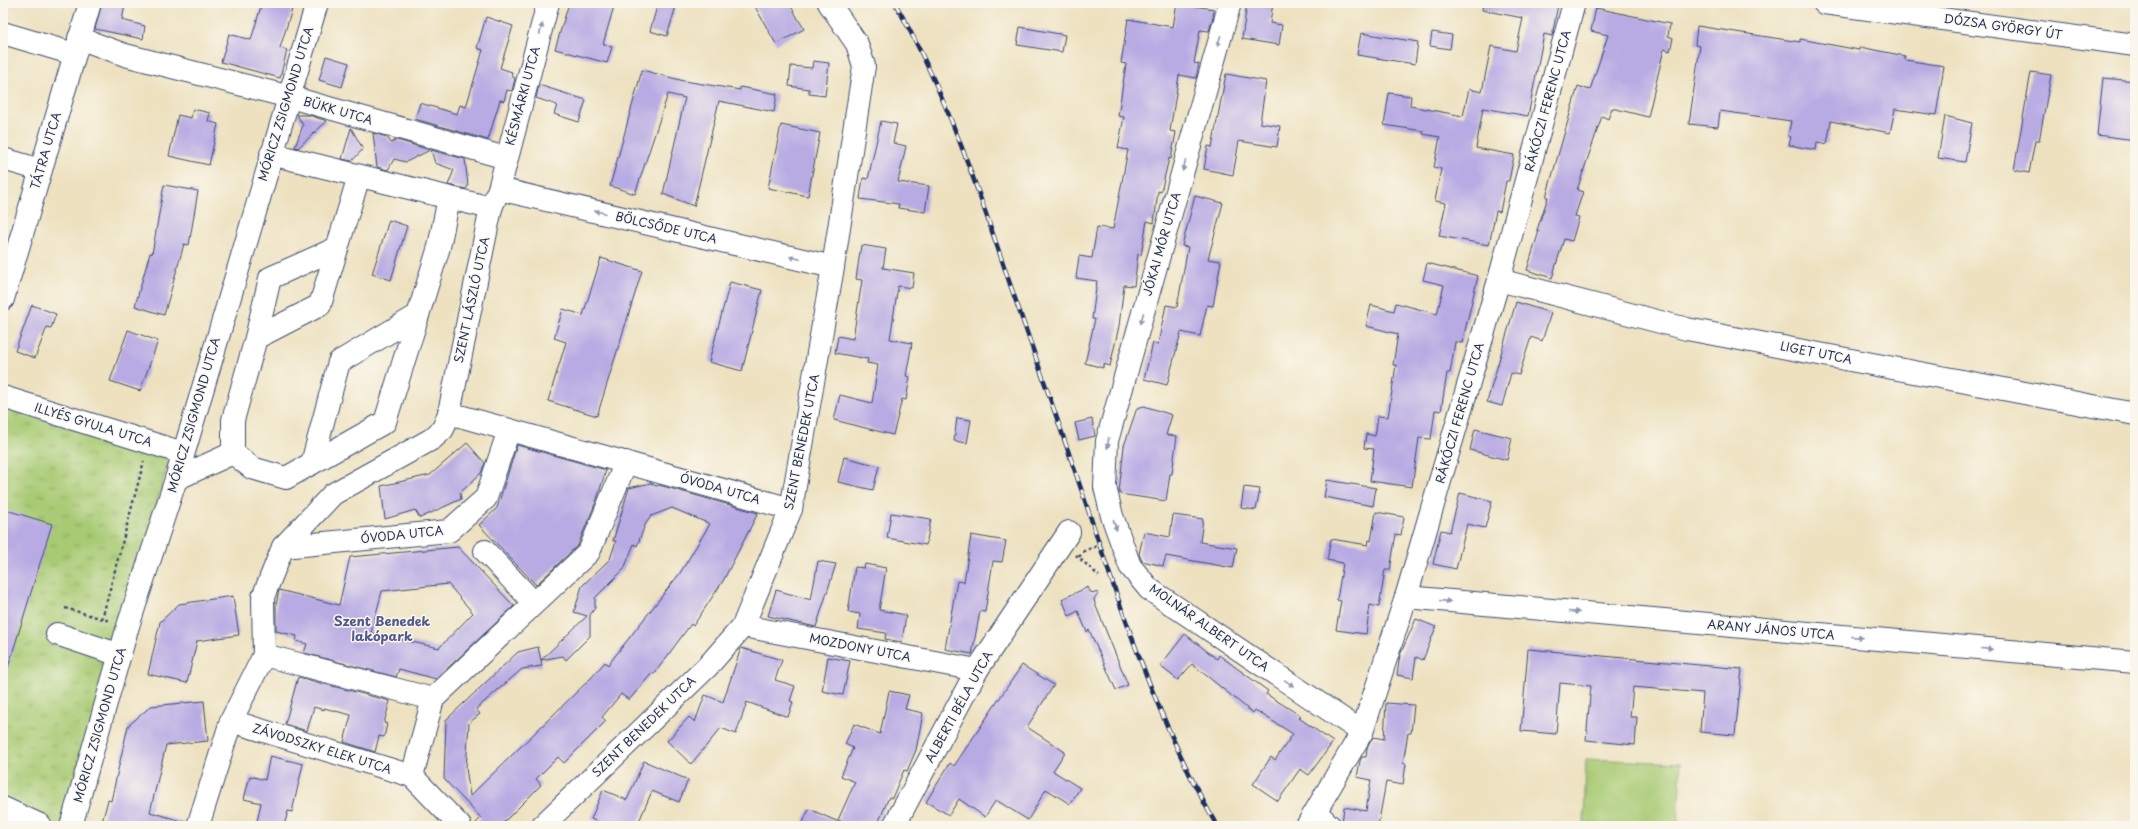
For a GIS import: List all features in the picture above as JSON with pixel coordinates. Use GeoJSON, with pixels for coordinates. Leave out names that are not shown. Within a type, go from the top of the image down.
{"type":"FeatureCollection","features":[{"type":"Feature","properties":{"kind":"street","name":"TÁTRA UTCA"},"geometry":{"type":"LineString","coordinates":[[3,299],[76,46],[90,3]]}},
{"type":"Feature","properties":{"kind":"street","name":"MÓRICZ ZSIGMOND UTCA"},"geometry":{"type":"LineString","coordinates":[[71,826],[128,626],[176,479],[270,154],[290,97],[317,3]]}},
{"type":"Feature","properties":{"kind":"street","name":"KÉSMÁRKI UTCA"},"geometry":{"type":"LineString","coordinates":[[495,198],[548,3]]}},
{"type":"Feature","properties":{"kind":"street","name":"SZENT BENEDEK UTCA"},"geometry":{"type":"LineString","coordinates":[[542,826],[708,666],[743,626],[791,509],[833,267],[864,66],[857,44],[829,3]]}},
{"type":"Feature","properties":{"kind":"street","name":"JÓKAI MÓR UTCA"},"geometry":{"type":"LineString","coordinates":[[1105,487],[1108,441],[1230,3]]}},
{"type":"Feature","properties":{"kind":"street","name":"RÁKÓCZI FERENC UTCA"},"geometry":{"type":"LineString","coordinates":[[1318,821],[1362,732],[1406,597],[1499,280],[1574,3]]}},
{"type":"Feature","properties":{"kind":"street","name":"DÓZSA GYÖRGY ÚT"},"geometry":{"type":"LineString","coordinates":[[1824,3],[2135,45]]}},
{"type":"Feature","properties":{"kind":"street","name":"BÜKK UTCA"},"geometry":{"type":"LineString","coordinates":[[3,32],[124,55],[290,97],[506,158]]}},
{"type":"Feature","properties":{"kind":"street"},"geometry":{"type":"LineString","coordinates":[[270,154],[449,198],[495,198]]}},
{"type":"Feature","properties":{"kind":"street"},"geometry":{"type":"LineString","coordinates":[[3,159],[41,170]]}},
{"type":"Feature","properties":{"kind":"street"},"geometry":{"type":"LineString","coordinates":[[256,338],[320,305],[359,176]]}},
{"type":"Feature","properties":{"kind":"street"},"geometry":{"type":"LineString","coordinates":[[233,453],[252,468],[286,478],[385,422],[439,246],[449,198]]}},
{"type":"Feature","properties":{"kind":"street","name":"BÖLCSŐDE UTCA"},"geometry":{"type":"LineString","coordinates":[[495,198],[833,267]]}},
{"type":"Feature","properties":{"kind":"street","name":"SZENT LÁSZLÓ UTCA"},"geometry":{"type":"LineString","coordinates":[[283,547],[332,494],[432,439],[443,429],[449,412],[495,198]]}},
{"type":"Feature","properties":{"kind":"street"},"geometry":{"type":"LineString","coordinates":[[233,453],[233,420],[256,338],[270,278],[337,248]]}},
{"type":"Feature","properties":{"kind":"street","name":"LIGET UTCA"},"geometry":{"type":"LineString","coordinates":[[1499,280],[1687,329],[2135,414]]}},
{"type":"Feature","properties":{"kind":"street"},"geometry":{"type":"LineString","coordinates":[[312,464],[339,362],[418,316]]}},
{"type":"Feature","properties":{"kind":"street","name":"ILLYÉS GYULA UTCA"},"geometry":{"type":"LineString","coordinates":[[3,397],[183,453]]}},
{"type":"Feature","properties":{"kind":"street","name":"ÓVODA UTCA"},"geometry":{"type":"LineString","coordinates":[[449,412],[791,509]]}},
{"type":"Feature","properties":{"kind":"street","name":"ÓVODA UTCA"},"geometry":{"type":"LineString","coordinates":[[283,547],[449,531],[486,498],[509,430]]}},
{"type":"Feature","properties":{"kind":"street"},"geometry":{"type":"LineString","coordinates":[[176,479],[233,453]]}},
{"type":"Feature","properties":{"kind":"street"},"geometry":{"type":"LineString","coordinates":[[460,826],[412,776],[433,699],[589,552],[626,462]]}},
{"type":"Feature","properties":{"kind":"street","name":"MOLNÁR ALBERT UTCA"},"geometry":{"type":"LineString","coordinates":[[1105,487],[1119,537],[1130,566],[1149,589],[1362,732]]}},
{"type":"Feature","properties":{"kind":"street","name":"ALBERTI BÉLA UTCA"},"geometry":{"type":"LineString","coordinates":[[894,826],[977,670],[1064,539]]}},
{"type":"Feature","properties":{"kind":"street"},"geometry":{"type":"LineString","coordinates":[[198,826],[231,721],[264,656],[263,598],[283,547]]}},
{"type":"Feature","properties":{"kind":"street"},"geometry":{"type":"LineString","coordinates":[[485,551],[534,603]]}},
{"type":"Feature","properties":{"kind":"street","name":"ARANY JÁNOS UTCA"},"geometry":{"type":"LineString","coordinates":[[1406,597],[2135,662]]}},
{"type":"Feature","properties":{"kind":"street","name":"MOZDONY UTCA"},"geometry":{"type":"LineString","coordinates":[[743,626],[977,670]]}},
{"type":"Feature","properties":{"kind":"street"},"geometry":{"type":"LineString","coordinates":[[57,634],[120,655]]}},
{"type":"Feature","properties":{"kind":"street"},"geometry":{"type":"LineString","coordinates":[[264,656],[433,699]]}},
{"type":"Feature","properties":{"kind":"street","name":"ZÁVODSZKY ELEK UTCA"},"geometry":{"type":"LineString","coordinates":[[231,721],[412,776]]}},
{"type":"Feature","properties":{"kind":"street"},"geometry":{"type":"LineString","coordinates":[[3,808],[40,825]]}},
{"type":"Feature","properties":{"kind":"path"},"geometry":{"type":"LineString","coordinates":[[102,619],[149,443]]}},
{"type":"Feature","properties":{"kind":"path"},"geometry":{"type":"LineString","coordinates":[[1079,557],[1084,551],[1119,537]]}},
{"type":"Feature","properties":{"kind":"path"},"geometry":{"type":"LineString","coordinates":[[1064,539],[1079,557],[1099,576]]}},
{"type":"Feature","properties":{"kind":"path"},"geometry":{"type":"LineString","coordinates":[[65,608],[128,626]]}},
{"type":"Feature","properties":{"kind":"green space"},"geometry":{"type":"Polygon","coordinates":[[[3,407],[169,459],[70,826],[3,826],[3,407]]]}},
{"type":"Feature","properties":{"kind":"green space"},"geometry":{"type":"Polygon","coordinates":[[[1586,759],[1681,763],[1678,826],[1584,823],[1586,759]]]}},
{"type":"Feature","properties":{"kind":"building"},"geometry":{"type":"Polygon","coordinates":[[[102,3],[125,5],[122,20],[145,26],[143,39],[95,29],[102,3]]]}},
{"type":"Feature","properties":{"kind":"building"},"geometry":{"type":"Polygon","coordinates":[[[262,3],[294,3],[280,48],[287,50],[280,78],[221,62],[229,34],[251,40],[262,3]]]}},
{"type":"Feature","properties":{"kind":"building"},"geometry":{"type":"Polygon","coordinates":[[[569,3],[615,3],[603,44],[612,47],[607,63],[555,49],[569,3]]]}},
{"type":"Feature","properties":{"kind":"building"},"geometry":{"type":"Polygon","coordinates":[[[658,3],[677,3],[667,36],[650,31],[658,3]]]}},
{"type":"Feature","properties":{"kind":"building"},"geometry":{"type":"Polygon","coordinates":[[[753,3],[789,3],[804,29],[776,44],[753,3]]]}},
{"type":"Feature","properties":{"kind":"building"},"geometry":{"type":"Polygon","coordinates":[[[1177,3],[1194,3],[1193,6],[1214,9],[1213,17],[1209,31],[1200,30],[1194,63],[1199,64],[1196,78],[1179,75],[1170,131],[1176,132],[1171,159],[1169,158],[1161,192],[1158,191],[1154,223],[1147,221],[1141,255],[1138,254],[1134,286],[1124,285],[1119,326],[1110,366],[1103,364],[1103,368],[1085,363],[1095,319],[1092,319],[1097,281],[1076,278],[1079,256],[1092,258],[1097,227],[1113,229],[1128,150],[1118,148],[1124,117],[1118,116],[1126,64],[1121,63],[1128,19],[1173,27],[1177,3]]]}},
{"type":"Feature","properties":{"kind":"building"},"geometry":{"type":"Polygon","coordinates":[[[1247,3],[1273,3],[1270,23],[1282,25],[1279,45],[1242,39],[1247,3]]]}},
{"type":"Feature","properties":{"kind":"building"},"geometry":{"type":"Polygon","coordinates":[[[1483,3],[1558,5],[1552,36],[1544,34],[1528,116],[1483,108],[1476,148],[1514,155],[1509,181],[1506,181],[1500,212],[1496,211],[1489,245],[1439,236],[1446,203],[1435,201],[1441,169],[1434,167],[1440,137],[1423,134],[1423,131],[1384,125],[1389,93],[1411,96],[1410,106],[1463,116],[1469,89],[1482,92],[1491,46],[1516,51],[1523,18],[1482,10],[1483,3]]]}},
{"type":"Feature","properties":{"kind":"building"},"geometry":{"type":"Polygon","coordinates":[[[1596,8],[1670,24],[1668,36],[1673,38],[1670,51],[1664,49],[1648,117],[1612,108],[1608,119],[1602,116],[1577,190],[1583,192],[1575,216],[1579,217],[1572,241],[1564,239],[1552,278],[1527,270],[1578,86],[1590,90],[1608,35],[1591,31],[1596,8]]]}},
{"type":"Feature","properties":{"kind":"building"},"geometry":{"type":"Polygon","coordinates":[[[486,17],[513,26],[500,68],[512,72],[511,76],[515,78],[512,91],[507,90],[504,101],[500,100],[488,140],[415,119],[420,103],[457,114],[460,105],[466,107],[483,50],[477,48],[486,17]]]}},
{"type":"Feature","properties":{"kind":"building"},"geometry":{"type":"Polygon","coordinates":[[[1697,26],[1800,42],[1800,39],[1859,50],[1860,47],[1905,56],[1905,60],[1944,66],[1936,115],[1895,109],[1890,133],[1831,121],[1827,144],[1817,142],[1816,150],[1789,145],[1791,137],[1788,136],[1791,121],[1720,111],[1718,127],[1689,124],[1700,46],[1695,45],[1697,26]]]}},
{"type":"Feature","properties":{"kind":"building"},"geometry":{"type":"Polygon","coordinates":[[[1020,27],[1065,35],[1062,52],[1017,45],[1020,27]]]}},
{"type":"Feature","properties":{"kind":"building"},"geometry":{"type":"Polygon","coordinates":[[[1432,32],[1452,35],[1450,49],[1430,46],[1432,32]]]}},
{"type":"Feature","properties":{"kind":"building"},"geometry":{"type":"Polygon","coordinates":[[[1361,33],[1418,42],[1415,64],[1357,55],[1361,33]]]}},
{"type":"Feature","properties":{"kind":"building"},"geometry":{"type":"Polygon","coordinates":[[[326,56],[349,63],[342,87],[319,80],[326,56]]]}},
{"type":"Feature","properties":{"kind":"building"},"geometry":{"type":"Polygon","coordinates":[[[813,61],[829,63],[825,96],[809,94],[809,89],[789,86],[791,66],[812,68],[813,61]]]}},
{"type":"Feature","properties":{"kind":"building"},"geometry":{"type":"Polygon","coordinates":[[[642,70],[684,81],[740,90],[740,87],[777,94],[774,112],[719,101],[694,206],[663,194],[685,98],[668,94],[635,194],[610,186],[642,70]]]}},
{"type":"Feature","properties":{"kind":"building"},"geometry":{"type":"Polygon","coordinates":[[[2031,72],[2051,75],[2039,141],[2035,141],[2029,173],[2014,170],[2031,72]]]}},
{"type":"Feature","properties":{"kind":"building"},"geometry":{"type":"Polygon","coordinates":[[[1226,74],[1266,81],[1260,123],[1280,126],[1277,147],[1239,141],[1233,175],[1204,169],[1208,146],[1212,147],[1226,74]]]}},
{"type":"Feature","properties":{"kind":"building"},"geometry":{"type":"Polygon","coordinates":[[[2103,78],[2135,81],[2135,140],[2097,135],[2103,78]]]}},
{"type":"Feature","properties":{"kind":"building"},"geometry":{"type":"Polygon","coordinates":[[[539,85],[586,100],[579,122],[554,114],[557,105],[536,98],[539,85]]]}},
{"type":"Feature","properties":{"kind":"building"},"geometry":{"type":"Polygon","coordinates":[[[193,109],[210,113],[208,121],[218,124],[209,165],[169,156],[178,115],[191,118],[193,109]]]}},
{"type":"Feature","properties":{"kind":"building"},"geometry":{"type":"Polygon","coordinates":[[[297,115],[309,115],[327,121],[298,148],[295,147],[303,125],[297,115]]]}},
{"type":"Feature","properties":{"kind":"building"},"geometry":{"type":"Polygon","coordinates":[[[1945,116],[1972,123],[1965,162],[1938,158],[1945,116]]]}},
{"type":"Feature","properties":{"kind":"building"},"geometry":{"type":"Polygon","coordinates":[[[881,121],[897,124],[893,143],[906,146],[898,182],[929,186],[925,212],[898,208],[899,204],[860,199],[863,178],[868,179],[881,121]]]}},
{"type":"Feature","properties":{"kind":"building"},"geometry":{"type":"Polygon","coordinates":[[[781,125],[820,133],[808,196],[768,188],[781,125]]]}},
{"type":"Feature","properties":{"kind":"building"},"geometry":{"type":"Polygon","coordinates":[[[351,128],[363,149],[352,161],[342,159],[351,128]]]}},
{"type":"Feature","properties":{"kind":"building"},"geometry":{"type":"Polygon","coordinates":[[[373,133],[387,137],[391,143],[397,140],[430,150],[406,162],[394,159],[388,170],[377,167],[373,133]]]}},
{"type":"Feature","properties":{"kind":"building"},"geometry":{"type":"Polygon","coordinates":[[[431,150],[465,159],[468,186],[466,189],[448,185],[454,170],[435,163],[431,150]]]}},
{"type":"Feature","properties":{"kind":"building"},"geometry":{"type":"Polygon","coordinates":[[[164,185],[198,191],[189,245],[184,244],[164,315],[135,306],[150,253],[152,254],[164,185]]]}},
{"type":"Feature","properties":{"kind":"building"},"geometry":{"type":"Polygon","coordinates":[[[1195,196],[1223,203],[1208,259],[1221,261],[1213,306],[1207,305],[1200,336],[1181,332],[1167,385],[1144,379],[1153,343],[1158,344],[1166,305],[1177,307],[1188,247],[1182,246],[1195,196]]]}},
{"type":"Feature","properties":{"kind":"building"},"geometry":{"type":"Polygon","coordinates":[[[389,220],[407,226],[391,280],[372,274],[389,220]]]}},
{"type":"Feature","properties":{"kind":"building"},"geometry":{"type":"Polygon","coordinates":[[[861,245],[886,249],[883,268],[914,273],[912,288],[898,286],[890,339],[912,343],[906,376],[910,377],[906,400],[902,399],[893,435],[834,420],[840,395],[872,403],[878,365],[867,363],[868,359],[835,353],[838,336],[853,339],[862,280],[856,279],[861,245]]]}},
{"type":"Feature","properties":{"kind":"building"},"geometry":{"type":"Polygon","coordinates":[[[601,258],[642,271],[597,416],[548,401],[566,342],[554,338],[563,309],[583,315],[601,258]]]}},
{"type":"Feature","properties":{"kind":"building"},"geometry":{"type":"Polygon","coordinates":[[[1427,263],[1478,276],[1462,343],[1455,342],[1450,373],[1447,373],[1441,411],[1435,410],[1431,439],[1419,438],[1412,487],[1370,481],[1374,449],[1364,448],[1366,434],[1375,436],[1378,416],[1388,417],[1396,365],[1393,365],[1398,334],[1366,326],[1371,305],[1394,311],[1396,303],[1437,314],[1444,285],[1423,280],[1427,263]]]}},
{"type":"Feature","properties":{"kind":"building"},"geometry":{"type":"Polygon","coordinates":[[[730,282],[762,290],[742,371],[709,362],[730,282]]]}},
{"type":"Feature","properties":{"kind":"building"},"geometry":{"type":"Polygon","coordinates":[[[1516,302],[1551,313],[1542,341],[1531,337],[1519,375],[1511,373],[1502,406],[1487,402],[1516,302]]]}},
{"type":"Feature","properties":{"kind":"building"},"geometry":{"type":"Polygon","coordinates":[[[32,305],[56,314],[51,328],[47,327],[35,358],[15,351],[32,305]]]}},
{"type":"Feature","properties":{"kind":"building"},"geometry":{"type":"Polygon","coordinates":[[[128,330],[158,341],[140,391],[110,381],[128,330]]]}},
{"type":"Feature","properties":{"kind":"building"},"geometry":{"type":"Polygon","coordinates":[[[1144,406],[1172,415],[1166,435],[1177,436],[1172,474],[1170,474],[1166,501],[1120,494],[1119,492],[1124,446],[1137,408],[1144,406]]]}},
{"type":"Feature","properties":{"kind":"building"},"geometry":{"type":"Polygon","coordinates":[[[957,418],[971,420],[967,443],[954,441],[957,418]]]}},
{"type":"Feature","properties":{"kind":"building"},"geometry":{"type":"Polygon","coordinates":[[[1092,419],[1095,436],[1079,440],[1075,423],[1092,419]]]}},
{"type":"Feature","properties":{"kind":"building"},"geometry":{"type":"Polygon","coordinates":[[[1475,429],[1512,438],[1507,460],[1470,450],[1475,429]]]}},
{"type":"Feature","properties":{"kind":"building"},"geometry":{"type":"Polygon","coordinates":[[[467,443],[485,463],[481,473],[460,493],[461,499],[420,518],[415,510],[385,519],[381,486],[430,475],[467,443]]]}},
{"type":"Feature","properties":{"kind":"building"},"geometry":{"type":"Polygon","coordinates":[[[517,445],[606,470],[597,499],[578,545],[536,585],[479,525],[497,508],[517,445]]]}},
{"type":"Feature","properties":{"kind":"building"},"geometry":{"type":"Polygon","coordinates":[[[844,457],[879,466],[873,490],[838,482],[844,457]]]}},
{"type":"Feature","properties":{"kind":"building"},"geometry":{"type":"Polygon","coordinates":[[[1327,480],[1376,488],[1373,506],[1324,497],[1327,480]]]}},
{"type":"Feature","properties":{"kind":"building"},"geometry":{"type":"Polygon","coordinates":[[[651,483],[656,486],[659,485],[758,513],[723,581],[693,626],[691,624],[654,674],[652,673],[629,700],[621,694],[602,717],[606,721],[564,763],[558,757],[536,779],[541,785],[500,826],[473,826],[481,818],[444,779],[446,720],[518,652],[538,647],[541,660],[587,616],[574,612],[582,586],[610,559],[616,541],[613,541],[629,488],[651,483]],[[672,508],[651,516],[645,525],[637,546],[634,544],[624,569],[595,598],[595,608],[590,615],[590,636],[566,660],[563,656],[541,660],[542,666],[522,669],[476,709],[480,714],[469,723],[466,768],[470,796],[592,677],[605,662],[608,665],[680,573],[710,524],[672,508]]]}},
{"type":"Feature","properties":{"kind":"building"},"geometry":{"type":"Polygon","coordinates":[[[1244,487],[1260,489],[1256,510],[1241,508],[1244,487]]]}},
{"type":"Feature","properties":{"kind":"building"},"geometry":{"type":"Polygon","coordinates":[[[1460,493],[1492,501],[1485,528],[1467,524],[1456,569],[1433,564],[1441,530],[1450,532],[1460,493]]]}},
{"type":"Feature","properties":{"kind":"building"},"geometry":{"type":"Polygon","coordinates":[[[3,509],[52,524],[6,674],[3,673],[3,509]]]}},
{"type":"Feature","properties":{"kind":"building"},"geometry":{"type":"Polygon","coordinates":[[[1376,512],[1404,517],[1401,535],[1396,534],[1390,570],[1385,570],[1379,607],[1370,605],[1366,634],[1336,630],[1341,601],[1337,600],[1343,563],[1327,560],[1331,539],[1368,545],[1369,540],[1371,541],[1376,512]]]}},
{"type":"Feature","properties":{"kind":"building"},"geometry":{"type":"Polygon","coordinates":[[[891,513],[931,519],[926,545],[887,538],[891,513]]]}},
{"type":"Feature","properties":{"kind":"building"},"geometry":{"type":"Polygon","coordinates":[[[1173,515],[1203,519],[1200,542],[1237,548],[1233,568],[1166,556],[1163,566],[1142,561],[1139,554],[1144,532],[1170,537],[1173,515]]]}},
{"type":"Feature","properties":{"kind":"building"},"geometry":{"type":"Polygon","coordinates":[[[971,535],[1006,541],[1002,562],[993,561],[985,612],[980,611],[972,654],[945,649],[957,581],[964,582],[971,535]]]}},
{"type":"Feature","properties":{"kind":"building"},"geometry":{"type":"Polygon","coordinates":[[[458,547],[514,606],[436,679],[399,669],[396,677],[304,653],[307,644],[296,641],[297,636],[276,631],[276,605],[279,590],[339,605],[350,557],[458,547]],[[448,584],[382,591],[371,633],[439,648],[473,613],[448,584]]]}},
{"type":"Feature","properties":{"kind":"building"},"geometry":{"type":"Polygon","coordinates":[[[818,561],[836,564],[816,627],[768,616],[776,590],[811,600],[818,561]]]}},
{"type":"Feature","properties":{"kind":"building"},"geometry":{"type":"Polygon","coordinates":[[[865,564],[886,568],[879,610],[906,615],[902,642],[885,639],[886,633],[858,629],[860,614],[848,612],[855,567],[864,568],[865,564]]]}},
{"type":"Feature","properties":{"kind":"building"},"geometry":{"type":"Polygon","coordinates":[[[1088,587],[1090,592],[1099,593],[1094,599],[1095,604],[1128,685],[1116,690],[1089,630],[1087,632],[1078,611],[1069,616],[1062,599],[1088,587]]]}},
{"type":"Feature","properties":{"kind":"building"},"geometry":{"type":"Polygon","coordinates":[[[233,596],[239,635],[197,641],[187,683],[148,674],[160,622],[179,604],[233,596]]]}},
{"type":"Feature","properties":{"kind":"building"},"geometry":{"type":"Polygon","coordinates":[[[1416,619],[1436,627],[1423,660],[1416,657],[1413,678],[1397,675],[1400,655],[1416,619]]]}},
{"type":"Feature","properties":{"kind":"building"},"geometry":{"type":"Polygon","coordinates":[[[1185,634],[1217,659],[1219,655],[1268,691],[1266,694],[1301,716],[1299,718],[1333,742],[1309,775],[1300,769],[1278,801],[1253,784],[1271,757],[1275,760],[1293,734],[1255,710],[1253,713],[1192,664],[1178,680],[1160,666],[1185,634]]]}},
{"type":"Feature","properties":{"kind":"building"},"geometry":{"type":"Polygon","coordinates":[[[741,648],[782,660],[775,680],[795,686],[790,701],[793,702],[788,717],[747,702],[736,734],[721,728],[691,764],[667,741],[689,717],[695,722],[705,695],[723,702],[741,648]]]}},
{"type":"Feature","properties":{"kind":"building"},"geometry":{"type":"Polygon","coordinates":[[[1528,649],[1742,669],[1735,735],[1700,732],[1703,693],[1633,687],[1630,717],[1637,717],[1635,745],[1586,740],[1591,686],[1560,683],[1556,734],[1521,731],[1528,649]]]}},
{"type":"Feature","properties":{"kind":"building"},"geometry":{"type":"Polygon","coordinates":[[[828,657],[850,661],[843,695],[822,691],[828,657]]]}},
{"type":"Feature","properties":{"kind":"building"},"geometry":{"type":"Polygon","coordinates":[[[1022,665],[1054,685],[1027,727],[1065,752],[1053,771],[1080,788],[1070,804],[1046,789],[1028,820],[996,800],[985,817],[959,799],[949,815],[926,802],[950,763],[954,766],[1022,665]]]}},
{"type":"Feature","properties":{"kind":"building"},"geometry":{"type":"Polygon","coordinates":[[[298,677],[390,701],[384,723],[387,724],[384,737],[379,736],[375,752],[344,742],[351,715],[314,707],[307,731],[285,724],[298,677]]]}},
{"type":"Feature","properties":{"kind":"building"},"geometry":{"type":"Polygon","coordinates":[[[889,691],[909,695],[905,709],[923,713],[916,750],[907,771],[904,770],[892,798],[889,797],[877,826],[852,826],[838,820],[855,782],[841,776],[853,748],[845,744],[854,724],[880,734],[889,691]]]}},
{"type":"Feature","properties":{"kind":"building"},"geometry":{"type":"Polygon","coordinates":[[[204,701],[208,741],[166,745],[150,812],[185,822],[185,826],[101,826],[108,800],[111,801],[128,726],[151,706],[204,701]]]}},
{"type":"Feature","properties":{"kind":"building"},"geometry":{"type":"Polygon","coordinates":[[[1386,703],[1414,705],[1411,733],[1408,733],[1403,763],[1406,764],[1403,785],[1386,782],[1378,826],[1342,824],[1344,807],[1366,811],[1371,780],[1357,777],[1360,761],[1362,757],[1366,757],[1367,748],[1373,737],[1384,739],[1386,703]]]}},
{"type":"Feature","properties":{"kind":"building"},"geometry":{"type":"Polygon","coordinates":[[[270,756],[303,764],[292,812],[288,811],[284,826],[256,826],[261,803],[244,799],[250,776],[265,780],[270,756]]]}},
{"type":"Feature","properties":{"kind":"building"},"geometry":{"type":"Polygon","coordinates":[[[644,761],[688,780],[679,802],[652,791],[637,826],[608,826],[591,819],[603,790],[627,800],[644,761]]]}},
{"type":"Feature","properties":{"kind":"building"},"geometry":{"type":"Polygon","coordinates":[[[809,809],[848,826],[812,826],[803,822],[809,809]]]}},
{"type":"Feature","properties":{"kind":"railway"},"geometry":{"type":"LineString","coordinates":[[895,3],[930,72],[960,142],[1067,447],[1111,580],[1151,688],[1182,758],[1217,826]]}},
{"type":"Feature","properties":{"kind":"district","name":"Szent Benedek lakópark"},"geometry":{"type":"Point","coordinates":[382,628]}}]}
